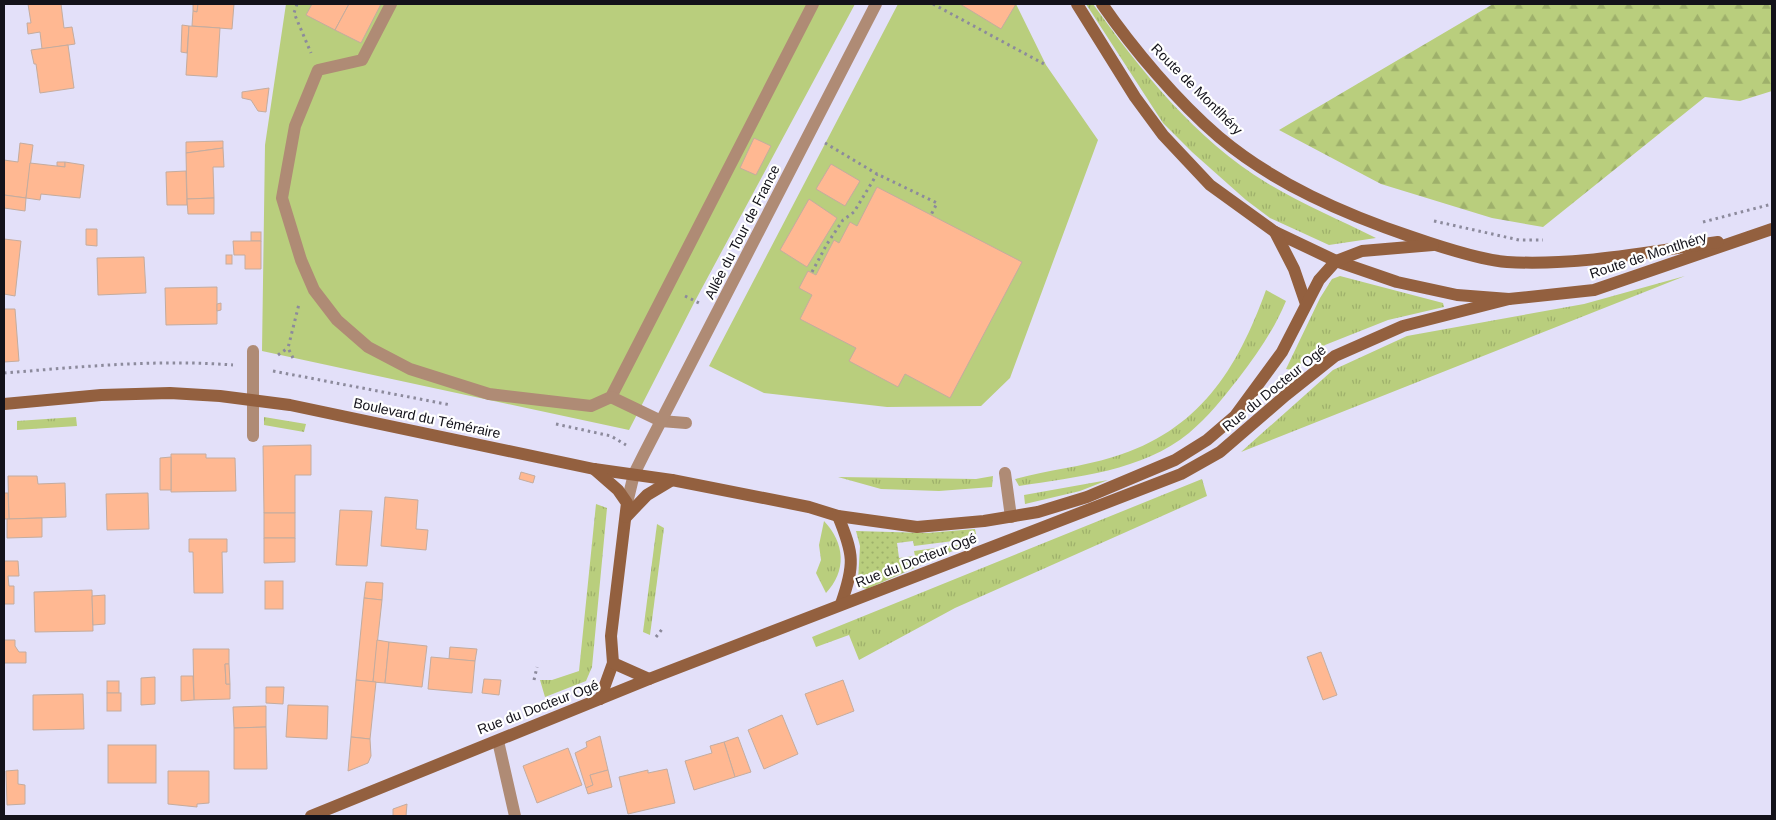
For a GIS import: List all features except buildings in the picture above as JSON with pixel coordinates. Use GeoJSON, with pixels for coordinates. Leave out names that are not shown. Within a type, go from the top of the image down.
{"type":"FeatureCollection","features":[{"type":"Feature","properties":{"kind":"main road","name":"Route de Montlhéry"},"geometry":{"type":"LineString","coordinates":[[1077,4],[1135,97],[1163,135],[1210,185],[1275,232],[1336,261],[1397,282],[1457,295],[1509,299],[1594,290],[1772,229]]}},
{"type":"Feature","properties":{"kind":"main road","name":"Route de Montlhéry"},"geometry":{"type":"LineString","coordinates":[[1102,4],[1129,43],[1219,137],[1286,183],[1370,223],[1433,245],[1506,262],[1590,260],[1747,238]]}},
{"type":"Feature","properties":{"kind":"main road"},"geometry":{"type":"LineString","coordinates":[[1275,232],[1294,269],[1306,304]]}},
{"type":"Feature","properties":{"kind":"main road","name":"Rue du Docteur Ogé"},"geometry":{"type":"LineString","coordinates":[[672,480],[809,507],[838,516],[917,526],[1011,517],[1038,512],[1087,497],[1175,460],[1207,440],[1234,416],[1260,384],[1282,352],[1319,280],[1336,261],[1362,251],[1433,245]]}},
{"type":"Feature","properties":{"kind":"main road","name":"Rue du Docteur Ogé"},"geometry":{"type":"LineString","coordinates":[[311,816],[649,679],[1181,474],[1220,452],[1305,378],[1335,356],[1403,326],[1509,299]]}},
{"type":"Feature","properties":{"kind":"main road","name":"Boulevard du Téméraire"},"geometry":{"type":"LineString","coordinates":[[4,404],[101,395],[170,393],[253,400],[290,405],[594,469],[672,480]]}},
{"type":"Feature","properties":{"kind":"main road","name":"Boulevard du Téméraire"},"geometry":{"type":"LineString","coordinates":[[594,469],[618,490],[627,503]]}},
{"type":"Feature","properties":{"kind":"main road"},"geometry":{"type":"LineString","coordinates":[[626,516],[647,495],[672,480]]}},
{"type":"Feature","properties":{"kind":"main road"},"geometry":{"type":"LineString","coordinates":[[600,699],[613,662],[611,636],[627,503]]}},
{"type":"Feature","properties":{"kind":"main road"},"geometry":{"type":"LineString","coordinates":[[838,516],[853,560],[850,578],[841,604]]}},
{"type":"Feature","properties":{"kind":"main road"},"geometry":{"type":"LineString","coordinates":[[613,662],[649,679]]}},
{"type":"Feature","properties":{"kind":"street"},"geometry":{"type":"LineString","coordinates":[[391,4],[362,60],[318,70],[295,126],[282,198],[301,260],[314,290],[337,320],[368,348],[410,370],[489,394],[591,406],[611,397],[813,4]]}},
{"type":"Feature","properties":{"kind":"street","name":"Allée du Tour de France"},"geometry":{"type":"LineString","coordinates":[[627,503],[634,474],[876,4]]}},
{"type":"Feature","properties":{"kind":"street"},"geometry":{"type":"LineString","coordinates":[[253,351],[253,436]]}},
{"type":"Feature","properties":{"kind":"street"},"geometry":{"type":"LineString","coordinates":[[611,397],[661,421],[686,423]]}},
{"type":"Feature","properties":{"kind":"street"},"geometry":{"type":"LineString","coordinates":[[1005,473],[1011,517]]}},
{"type":"Feature","properties":{"kind":"street"},"geometry":{"type":"LineString","coordinates":[[498,741],[514,816]]}},
{"type":"Feature","properties":{"kind":"path"},"geometry":{"type":"LineString","coordinates":[[297,4],[294,13],[318,70]]}},
{"type":"Feature","properties":{"kind":"path"},"geometry":{"type":"LineString","coordinates":[[933,4],[1046,64]]}},
{"type":"Feature","properties":{"kind":"path"},"geometry":{"type":"LineString","coordinates":[[826,144],[877,174],[937,203],[931,215]]}},
{"type":"Feature","properties":{"kind":"path"},"geometry":{"type":"LineString","coordinates":[[812,272],[827,244],[843,220],[854,212],[877,174]]}},
{"type":"Feature","properties":{"kind":"path"},"geometry":{"type":"LineString","coordinates":[[1701,222],[1772,204]]}},
{"type":"Feature","properties":{"kind":"path"},"geometry":{"type":"LineString","coordinates":[[1428,220],[1520,240],[1545,240]]}},
{"type":"Feature","properties":{"kind":"path"},"geometry":{"type":"LineString","coordinates":[[667,286],[717,313]]}},
{"type":"Feature","properties":{"kind":"path"},"geometry":{"type":"LineString","coordinates":[[293,358],[288,348],[296,307],[304,296],[314,290]]}},
{"type":"Feature","properties":{"kind":"path"},"geometry":{"type":"LineString","coordinates":[[278,354],[288,348]]}},
{"type":"Feature","properties":{"kind":"path"},"geometry":{"type":"LineString","coordinates":[[4,373],[116,364],[190,363],[253,366],[293,373]]}},
{"type":"Feature","properties":{"kind":"path"},"geometry":{"type":"LineString","coordinates":[[656,637],[663,628]]}},
{"type":"Feature","properties":{"kind":"path"},"geometry":{"type":"LineString","coordinates":[[534,680],[537,667]]}},
{"type":"Feature","properties":{"kind":"green space"},"geometry":{"type":"Polygon","coordinates":[[[286,4],[855,4],[695,301],[629,430],[262,351],[265,145],[286,4]]]}},
{"type":"Feature","properties":{"kind":"green space"},"geometry":{"type":"Polygon","coordinates":[[[898,4],[1016,4],[1046,65],[1098,140],[1010,378],[981,406],[887,407],[764,393],[709,366],[898,4]]]}},
{"type":"Feature","properties":{"kind":"green space"},"geometry":{"type":"Polygon","coordinates":[[[1086,4],[1093,4],[1150,78],[1193,125],[1216,146],[1280,191],[1376,238],[1329,245],[1270,218],[1246,200],[1192,152],[1163,123],[1086,4]]]}},
{"type":"Feature","properties":{"kind":"green space"},"geometry":{"type":"Polygon","coordinates":[[[1493,4],[1772,4],[1772,91],[1740,101],[1705,97],[1543,227],[1492,218],[1381,184],[1279,130],[1493,4]]]}},
{"type":"Feature","properties":{"kind":"green space"},"geometry":{"type":"Polygon","coordinates":[[[1340,276],[1443,303],[1444,307],[1388,320],[1325,345],[1292,370],[1286,369],[1320,298],[1332,279],[1340,276]]]}},
{"type":"Feature","properties":{"kind":"green space"},"geometry":{"type":"Polygon","coordinates":[[[1685,276],[1241,452],[1333,370],[1407,336],[1584,304],[1685,276]]]}},
{"type":"Feature","properties":{"kind":"green space"},"geometry":{"type":"Polygon","coordinates":[[[1266,290],[1286,301],[1271,332],[1221,400],[1189,433],[1171,446],[1130,464],[1086,475],[1019,486],[1015,479],[1113,457],[1143,446],[1169,431],[1192,414],[1211,394],[1228,371],[1255,319],[1266,290]]]}},
{"type":"Feature","properties":{"kind":"green space"},"geometry":{"type":"Polygon","coordinates":[[[76,417],[77,426],[17,430],[17,421],[76,417]]]}},
{"type":"Feature","properties":{"kind":"green space"},"geometry":{"type":"Polygon","coordinates":[[[264,417],[306,424],[304,432],[264,425],[264,417]]]}},
{"type":"Feature","properties":{"kind":"green space"},"geometry":{"type":"Polygon","coordinates":[[[993,476],[992,487],[939,491],[881,489],[838,477],[976,479],[993,476]]]}},
{"type":"Feature","properties":{"kind":"green space"},"geometry":{"type":"Polygon","coordinates":[[[1202,479],[1207,496],[955,608],[859,660],[849,635],[816,647],[812,637],[1202,479]]]}},
{"type":"Feature","properties":{"kind":"green space"},"geometry":{"type":"Polygon","coordinates":[[[1108,480],[1080,491],[1025,504],[1024,495],[1108,480]]]}},
{"type":"Feature","properties":{"kind":"green space"},"geometry":{"type":"Polygon","coordinates":[[[596,504],[607,508],[592,667],[586,681],[545,697],[540,680],[552,680],[579,671],[596,504]]]}},
{"type":"Feature","properties":{"kind":"green space"},"geometry":{"type":"Polygon","coordinates":[[[824,521],[836,538],[841,557],[838,576],[826,593],[816,573],[821,560],[819,545],[824,521]]]}},
{"type":"Feature","properties":{"kind":"green space"},"geometry":{"type":"Polygon","coordinates":[[[657,524],[664,528],[650,635],[643,632],[657,524]]]}},
{"type":"Feature","properties":{"kind":"green space"},"geometry":{"type":"Polygon","coordinates":[[[975,529],[976,534],[961,540],[914,546],[913,541],[897,543],[899,558],[915,556],[914,551],[963,544],[964,546],[867,589],[863,588],[858,581],[860,546],[856,531],[927,533],[975,529]]]}}]}
